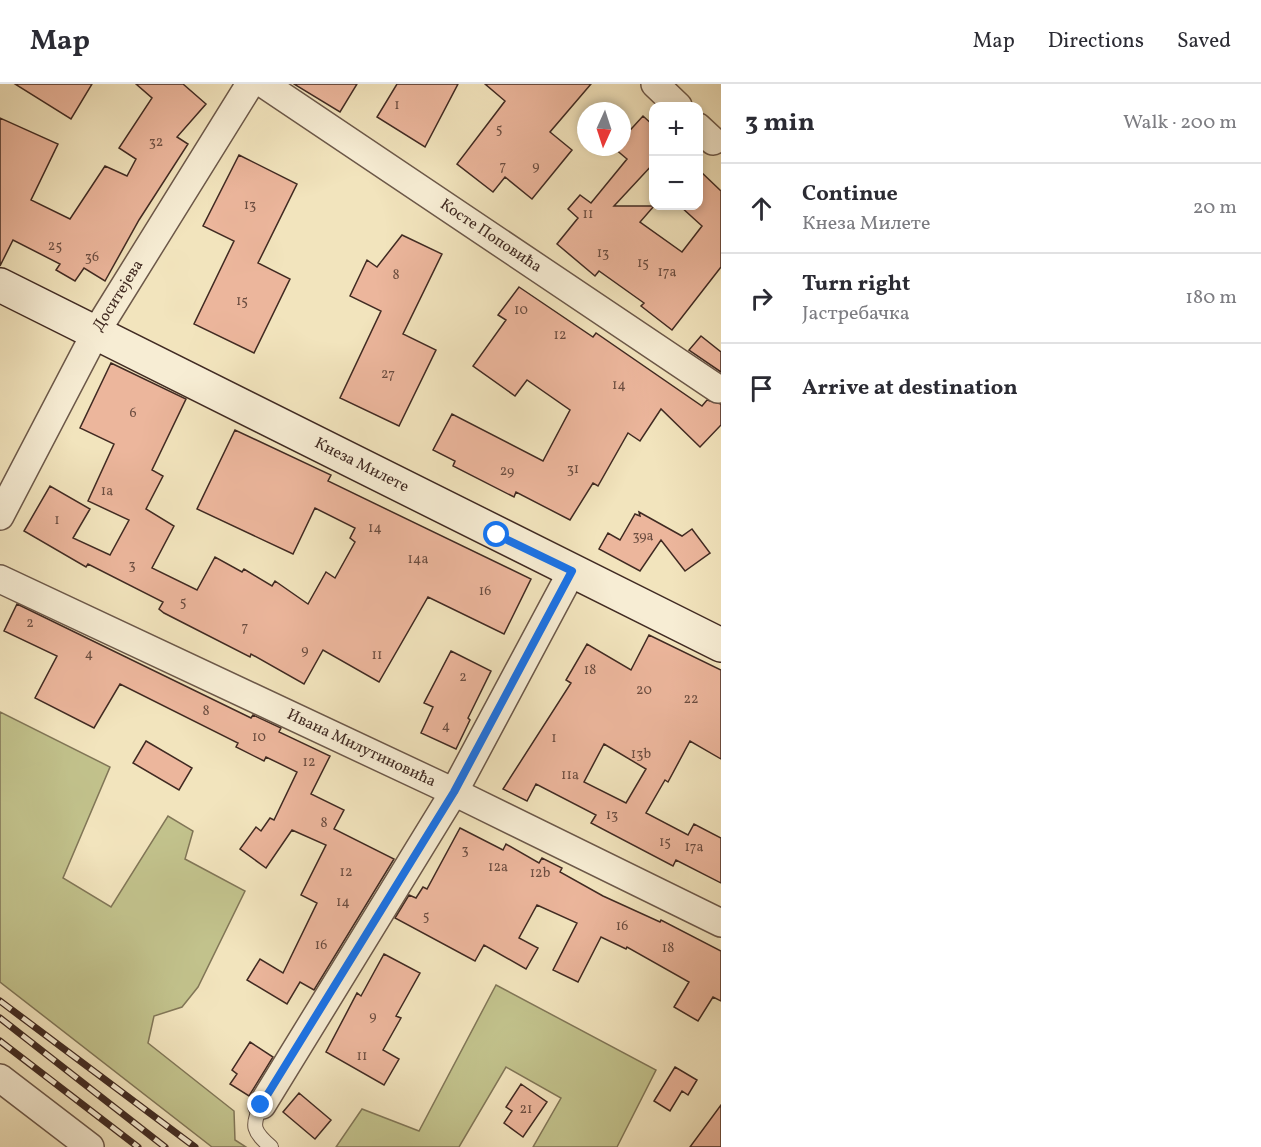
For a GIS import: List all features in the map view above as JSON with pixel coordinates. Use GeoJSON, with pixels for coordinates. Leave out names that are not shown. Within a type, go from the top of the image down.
{"type":"FeatureCollection","features":[{"type":"Feature","properties":{"kind":"main road","name":"Кнеза Милете"},"geometry":{"type":"LineString","coordinates":[[0,285],[721,645]]}},
{"type":"Feature","properties":{"kind":"street","name":"Доситејева"},"geometry":{"type":"LineString","coordinates":[[0,516],[96,332],[250,84]]}},
{"type":"Feature","properties":{"kind":"street","name":"Косте Поповића"},"geometry":{"type":"LineString","coordinates":[[264,84],[718,389]]}},
{"type":"Feature","properties":{"kind":"street"},"geometry":{"type":"LineString","coordinates":[[655,84],[674,102]]}},
{"type":"Feature","properties":{"kind":"street"},"geometry":{"type":"LineString","coordinates":[[261,1105],[454,792],[572,571]]}},
{"type":"Feature","properties":{"kind":"street","name":"Ивана Милутиновића"},"geometry":{"type":"LineString","coordinates":[[0,579],[454,792],[721,922]]}},
{"type":"Feature","properties":{"kind":"street"},"geometry":{"type":"LineString","coordinates":[[0,1078],[90,1147]]}},
{"type":"Feature","properties":{"kind":"lane"},"geometry":{"type":"LineString","coordinates":[[261,1105],[254,1118],[255,1126],[259,1136],[271,1147]]}},
{"type":"Feature","properties":{"kind":"green space"},"geometry":{"type":"Polygon","coordinates":[[[0,712],[110,767],[63,878],[111,907],[168,816],[193,831],[185,859],[245,891],[198,987],[182,1007],[154,1016],[148,1043],[234,1111],[235,1140],[246,1147],[212,1147],[0,982],[0,712]]]}},
{"type":"Feature","properties":{"kind":"green space"},"geometry":{"type":"Polygon","coordinates":[[[496,985],[656,1070],[617,1147],[533,1147],[561,1098],[506,1067],[459,1147],[336,1147],[362,1109],[419,1131],[496,985]]]}},
{"type":"Feature","properties":{"kind":"building"},"geometry":{"type":"Polygon","coordinates":[[[15,84],[92,84],[71,119],[15,84]]]}},
{"type":"Feature","properties":{"kind":"building"},"geometry":{"type":"Polygon","coordinates":[[[136,84],[183,84],[206,104],[177,137],[188,144],[139,220],[105,281],[84,268],[75,281],[56,270],[60,264],[13,240],[0,266],[0,118],[58,144],[31,200],[70,219],[105,166],[127,176],[136,159],[119,148],[152,98],[136,84]]]}},
{"type":"Feature","properties":{"kind":"building"},"geometry":{"type":"Polygon","coordinates":[[[294,84],[357,84],[340,112],[294,84]]]}},
{"type":"Feature","properties":{"kind":"building"},"geometry":{"type":"Polygon","coordinates":[[[397,84],[458,84],[425,147],[377,117],[397,84]]]}},
{"type":"Feature","properties":{"kind":"building"},"geometry":{"type":"Polygon","coordinates":[[[485,84],[591,84],[550,132],[572,150],[532,199],[505,177],[493,192],[457,164],[505,101],[485,84]]]}},
{"type":"Feature","properties":{"kind":"building"},"geometry":{"type":"Polygon","coordinates":[[[643,116],[649,121],[649,168],[614,206],[649,206],[650,210],[640,222],[682,252],[702,226],[684,210],[703,210],[703,174],[721,191],[721,267],[672,330],[641,306],[644,303],[599,271],[595,276],[557,244],[578,218],[568,209],[580,195],[591,203],[627,159],[623,156],[631,156],[631,129],[643,116]]]}},
{"type":"Feature","properties":{"kind":"building"},"geometry":{"type":"Polygon","coordinates":[[[239,155],[297,184],[258,263],[290,279],[254,353],[194,324],[234,241],[203,226],[239,155]]]}},
{"type":"Feature","properties":{"kind":"building"},"geometry":{"type":"Polygon","coordinates":[[[402,235],[442,254],[403,334],[436,350],[399,426],[340,398],[381,311],[350,296],[367,260],[377,267],[402,235]]]}},
{"type":"Feature","properties":{"kind":"building"},"geometry":{"type":"Polygon","coordinates":[[[519,287],[593,337],[596,333],[702,406],[707,400],[721,404],[721,425],[700,447],[661,409],[640,441],[628,433],[598,486],[593,483],[570,520],[516,492],[514,497],[453,466],[455,461],[433,450],[452,414],[543,461],[570,410],[527,380],[515,396],[473,366],[506,320],[498,315],[519,287]]]}},
{"type":"Feature","properties":{"kind":"building"},"geometry":{"type":"Polygon","coordinates":[[[701,336],[721,352],[721,372],[689,350],[701,336]]]}},
{"type":"Feature","properties":{"kind":"building"},"geometry":{"type":"Polygon","coordinates":[[[111,363],[186,399],[152,470],[163,476],[146,509],[174,526],[152,568],[197,590],[215,557],[242,572],[244,569],[272,586],[275,581],[308,604],[326,572],[335,578],[355,542],[350,538],[355,528],[315,508],[293,554],[197,509],[235,430],[331,475],[328,481],[531,579],[504,634],[428,597],[379,682],[323,650],[304,684],[251,654],[250,657],[164,613],[159,609],[163,602],[88,564],[86,567],[24,531],[50,486],[90,509],[73,538],[110,555],[129,520],[88,501],[114,444],[80,428],[111,363]]]}},
{"type":"Feature","properties":{"kind":"building"},"geometry":{"type":"Polygon","coordinates":[[[639,512],[682,536],[692,529],[710,553],[685,571],[661,540],[640,571],[599,549],[608,533],[620,540],[635,514],[640,516],[639,512]]]}},
{"type":"Feature","properties":{"kind":"building"},"geometry":{"type":"Polygon","coordinates":[[[17,604],[251,718],[253,715],[281,728],[279,732],[330,756],[311,794],[344,810],[334,829],[394,859],[314,990],[300,982],[287,1004],[247,980],[260,959],[283,973],[317,903],[301,895],[326,845],[292,830],[266,868],[240,849],[256,827],[261,831],[270,818],[274,820],[297,772],[266,757],[264,761],[236,747],[238,743],[120,684],[94,728],[35,698],[57,656],[4,631],[17,604]]]}},
{"type":"Feature","properties":{"kind":"building"},"geometry":{"type":"Polygon","coordinates":[[[649,635],[721,670],[721,759],[690,741],[668,782],[665,780],[646,813],[688,835],[694,824],[721,838],[721,883],[676,860],[673,866],[591,823],[596,815],[536,784],[527,801],[503,789],[571,683],[566,680],[587,644],[631,670],[649,635]],[[604,744],[584,782],[626,803],[646,769],[604,744]]]}},
{"type":"Feature","properties":{"kind":"building"},"geometry":{"type":"Polygon","coordinates":[[[451,651],[491,671],[456,749],[421,733],[433,707],[424,703],[451,651]]]}},
{"type":"Feature","properties":{"kind":"building"},"geometry":{"type":"Polygon","coordinates":[[[146,741],[192,768],[179,790],[133,763],[146,741]]]}},
{"type":"Feature","properties":{"kind":"building"},"geometry":{"type":"Polygon","coordinates":[[[460,828],[503,850],[506,844],[539,863],[542,858],[562,868],[560,872],[603,896],[660,922],[661,920],[721,951],[721,1001],[713,997],[698,1021],[674,1007],[689,982],[627,947],[626,949],[601,937],[578,982],[553,970],[577,923],[537,905],[519,938],[538,948],[526,969],[484,945],[475,961],[395,918],[409,895],[416,898],[423,887],[427,889],[460,828]]]}},
{"type":"Feature","properties":{"kind":"building"},"geometry":{"type":"Polygon","coordinates":[[[384,954],[420,973],[396,1016],[401,1018],[383,1050],[399,1059],[384,1085],[326,1052],[357,993],[361,996],[384,954]]]}},
{"type":"Feature","properties":{"kind":"building"},"geometry":{"type":"Polygon","coordinates":[[[250,1042],[273,1057],[249,1096],[230,1084],[237,1074],[232,1070],[250,1042]]]}},
{"type":"Feature","properties":{"kind":"building"},"geometry":{"type":"Polygon","coordinates":[[[675,1067],[697,1080],[688,1095],[682,1091],[670,1111],[654,1101],[675,1067]]]}},
{"type":"Feature","properties":{"kind":"building"},"geometry":{"type":"Polygon","coordinates":[[[521,1084],[547,1102],[523,1137],[504,1123],[512,1111],[506,1107],[521,1084]]]}},
{"type":"Feature","properties":{"kind":"building"},"geometry":{"type":"Polygon","coordinates":[[[299,1093],[331,1120],[315,1139],[283,1112],[299,1093]]]}},
{"type":"Feature","properties":{"kind":"building"},"geometry":{"type":"Polygon","coordinates":[[[721,1105],[721,1147],[690,1147],[721,1105]]]}},
{"type":"Feature","properties":{"kind":"railway"},"geometry":{"type":"LineString","coordinates":[[0,1001],[195,1147]]}},
{"type":"Feature","properties":{"kind":"railway"},"geometry":{"type":"LineString","coordinates":[[0,1018],[165,1147]]}},
{"type":"Feature","properties":{"kind":"railway"},"geometry":{"type":"LineString","coordinates":[[0,1041],[138,1147]]}},
{"type":"Feature","properties":{"kind":"route"},"geometry":{"type":"LineString","coordinates":[[261,1105],[454,792],[572,571],[497,535]]}}]}
